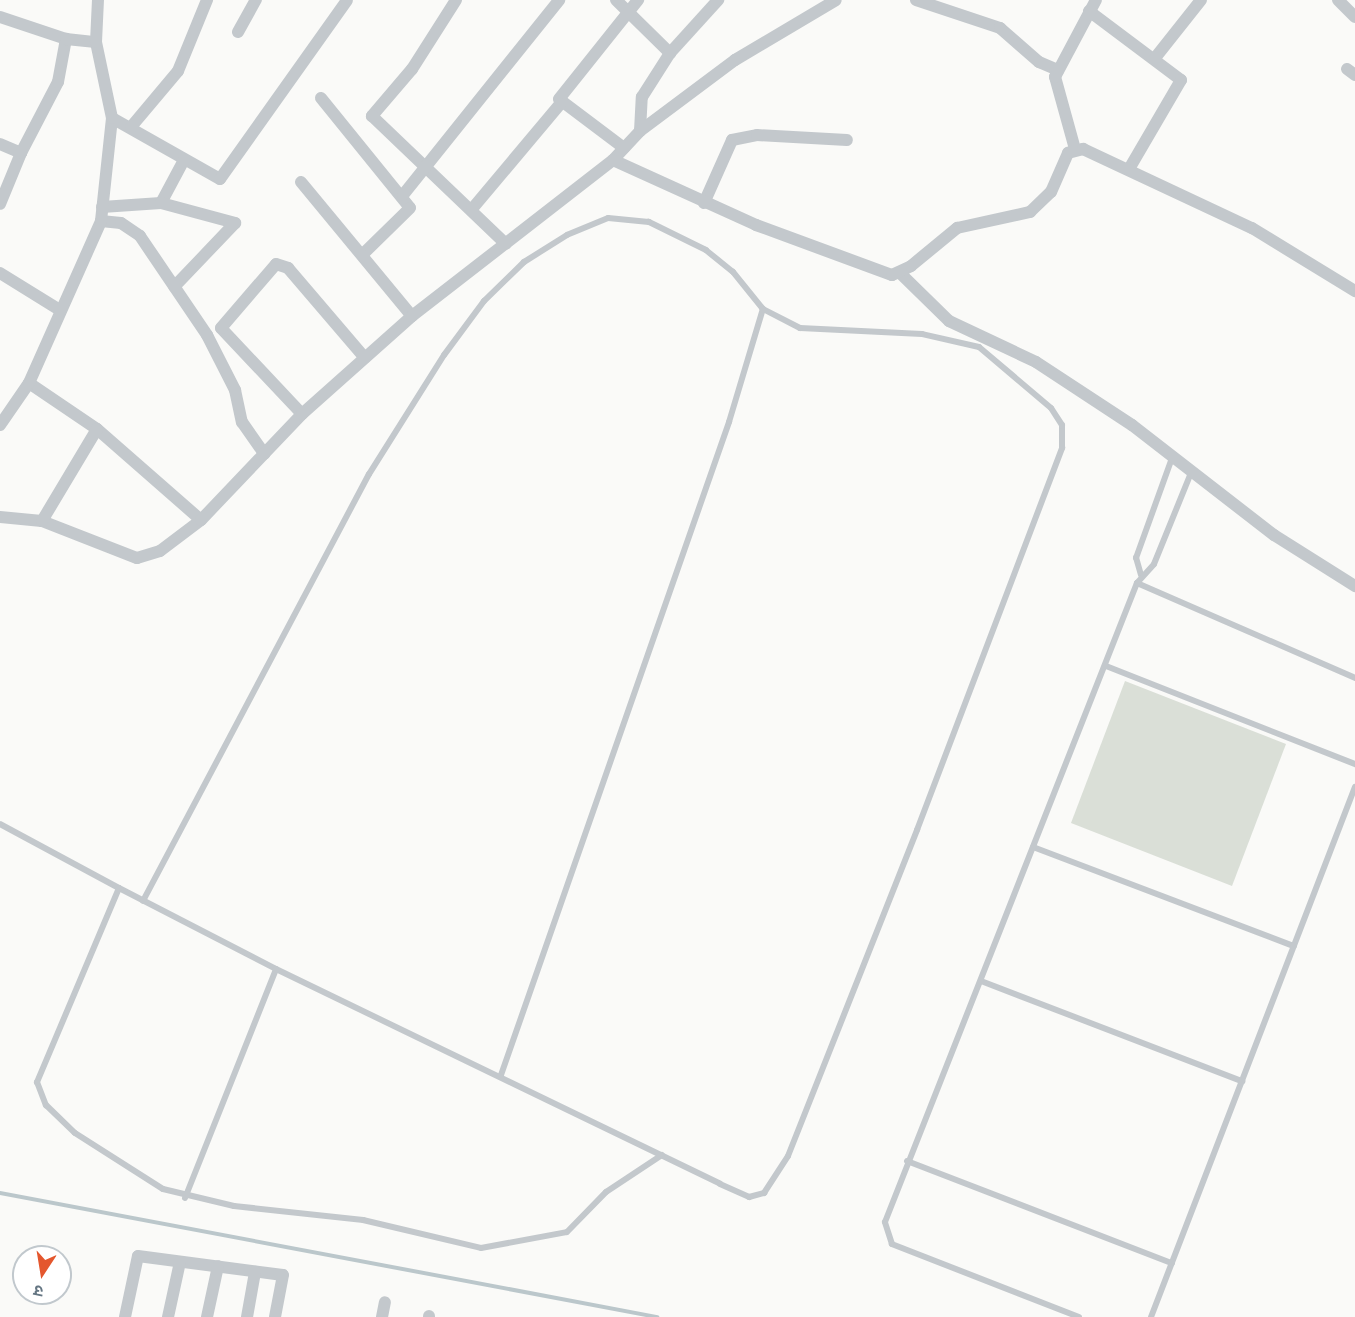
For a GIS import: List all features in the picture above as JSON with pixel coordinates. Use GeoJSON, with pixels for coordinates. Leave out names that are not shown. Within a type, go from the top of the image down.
{"type":"FeatureCollection","features":[{"type":"Feature","properties":{"kind":"street"},"geometry":{"type":"LineString","coordinates":[[0,425],[29,383],[101,221],[112,118],[96,42],[98,0]]}},
{"type":"Feature","properties":{"kind":"street"},"geometry":{"type":"LineString","coordinates":[[131,127],[178,71],[207,0]]}},
{"type":"Feature","properties":{"kind":"street"},"geometry":{"type":"LineString","coordinates":[[238,32],[256,0]]}},
{"type":"Feature","properties":{"kind":"street"},"geometry":{"type":"LineString","coordinates":[[112,118],[215,178],[224,175],[347,0]]}},
{"type":"Feature","properties":{"kind":"street"},"geometry":{"type":"LineString","coordinates":[[456,0],[412,69],[372,116],[427,165],[506,244]]}},
{"type":"Feature","properties":{"kind":"street"},"geometry":{"type":"LineString","coordinates":[[403,195],[559,0]]}},
{"type":"Feature","properties":{"kind":"street"},"geometry":{"type":"LineString","coordinates":[[616,0],[670,53]]}},
{"type":"Feature","properties":{"kind":"street"},"geometry":{"type":"LineString","coordinates":[[472,209],[560,104],[562,88],[638,0]]}},
{"type":"Feature","properties":{"kind":"street"},"geometry":{"type":"LineString","coordinates":[[640,131],[637,109],[670,53],[718,0]]}},
{"type":"Feature","properties":{"kind":"street"},"geometry":{"type":"LineString","coordinates":[[0,517],[42,520],[137,558],[160,551],[201,520],[302,414],[412,316],[613,160],[640,131],[735,60],[836,0]]}},
{"type":"Feature","properties":{"kind":"street"},"geometry":{"type":"LineString","coordinates":[[916,0],[1000,28],[1039,62],[1058,70]]}},
{"type":"Feature","properties":{"kind":"street"},"geometry":{"type":"LineString","coordinates":[[1155,58],[1201,0]]}},
{"type":"Feature","properties":{"kind":"street"},"geometry":{"type":"LineString","coordinates":[[1338,0],[1355,17]]}},
{"type":"Feature","properties":{"kind":"street"},"geometry":{"type":"LineString","coordinates":[[613,160],[704,203],[883,275],[900,273],[957,228],[1030,212],[1051,192],[1075,149],[1055,88],[1058,70],[1093,5],[1155,58],[1178,74],[1180,86],[1129,169]]}},
{"type":"Feature","properties":{"kind":"street"},"geometry":{"type":"LineString","coordinates":[[1,20],[66,39],[96,42]]}},
{"type":"Feature","properties":{"kind":"street"},"geometry":{"type":"LineString","coordinates":[[0,204],[21,153],[58,82],[66,39]]}},
{"type":"Feature","properties":{"kind":"street"},"geometry":{"type":"LineString","coordinates":[[321,98],[403,195],[407,213],[364,253]]}},
{"type":"Feature","properties":{"kind":"street"},"geometry":{"type":"LineString","coordinates":[[560,104],[624,148]]}},
{"type":"Feature","properties":{"kind":"street"},"geometry":{"type":"LineString","coordinates":[[704,203],[732,140],[757,135],[847,140]]}},
{"type":"Feature","properties":{"kind":"street"},"geometry":{"type":"LineString","coordinates":[[0,144],[21,153]]}},
{"type":"Feature","properties":{"kind":"street"},"geometry":{"type":"LineString","coordinates":[[1075,149],[1129,169],[1252,228],[1355,291]]}},
{"type":"Feature","properties":{"kind":"street"},"geometry":{"type":"LineString","coordinates":[[161,203],[184,160]]}},
{"type":"Feature","properties":{"kind":"street"},"geometry":{"type":"LineString","coordinates":[[301,182],[364,253],[412,316]]}},
{"type":"Feature","properties":{"kind":"street"},"geometry":{"type":"LineString","coordinates":[[102,207],[161,203],[235,224],[174,287]]}},
{"type":"Feature","properties":{"kind":"street"},"geometry":{"type":"LineString","coordinates":[[101,221],[130,227],[174,287],[207,335],[235,390],[242,422],[264,454]]}},
{"type":"Feature","properties":{"kind":"street"},"geometry":{"type":"LineString","coordinates":[[302,414],[221,328],[276,264],[288,268],[365,358]]}},
{"type":"Feature","properties":{"kind":"street"},"geometry":{"type":"LineString","coordinates":[[0,273],[60,310]]}},
{"type":"Feature","properties":{"kind":"street"},"geometry":{"type":"LineString","coordinates":[[900,273],[949,321],[1036,362],[1172,458],[1274,536],[1355,586]]}},
{"type":"Feature","properties":{"kind":"street"},"geometry":{"type":"LineString","coordinates":[[29,383],[97,429],[201,520]]}},
{"type":"Feature","properties":{"kind":"street"},"geometry":{"type":"LineString","coordinates":[[42,520],[97,429]]}},
{"type":"Feature","properties":{"kind":"street"},"geometry":{"type":"LineString","coordinates":[[125,1317],[138,1256],[283,1275],[275,1317]]}},
{"type":"Feature","properties":{"kind":"street"},"geometry":{"type":"LineString","coordinates":[[168,1317],[180,1262]]}},
{"type":"Feature","properties":{"kind":"street"},"geometry":{"type":"LineString","coordinates":[[207,1317],[218,1266]]}},
{"type":"Feature","properties":{"kind":"street"},"geometry":{"type":"LineString","coordinates":[[247,1317],[255,1272]]}},
{"type":"Feature","properties":{"kind":"street"},"geometry":{"type":"LineString","coordinates":[[382,1317],[385,1302]]}},
{"type":"Feature","properties":{"kind":"lane"},"geometry":{"type":"LineString","coordinates":[[0,824],[143,901],[276,969],[501,1075],[749,1197],[764,1193],[777,1179],[1062,448],[1062,425],[1051,408],[979,347],[922,334],[800,328],[763,309],[733,272],[706,250],[649,222],[608,219],[567,235],[524,262],[484,301],[444,356],[369,474],[143,901]]}},
{"type":"Feature","properties":{"kind":"lane"},"geometry":{"type":"LineString","coordinates":[[501,1075],[729,422],[763,309]]}},
{"type":"Feature","properties":{"kind":"lane"},"geometry":{"type":"LineString","coordinates":[[1141,575],[1136,558],[1172,458]]}},
{"type":"Feature","properties":{"kind":"lane"},"geometry":{"type":"LineString","coordinates":[[1079,1317],[892,1244],[885,1222],[907,1161],[981,981],[1137,584],[1141,575],[1154,564],[1191,473]]}},
{"type":"Feature","properties":{"kind":"lane"},"geometry":{"type":"LineString","coordinates":[[1137,584],[1355,678]]}},
{"type":"Feature","properties":{"kind":"lane"},"geometry":{"type":"LineString","coordinates":[[1106,666],[1355,764]]}},
{"type":"Feature","properties":{"kind":"lane"},"geometry":{"type":"LineString","coordinates":[[1151,1317],[1355,787]]}},
{"type":"Feature","properties":{"kind":"lane"},"geometry":{"type":"LineString","coordinates":[[1034,847],[1294,946]]}},
{"type":"Feature","properties":{"kind":"lane"},"geometry":{"type":"LineString","coordinates":[[119,888],[38,1070],[39,1093],[75,1133],[185,1198],[363,1220],[481,1248],[567,1232],[606,1192],[662,1155]]}},
{"type":"Feature","properties":{"kind":"lane"},"geometry":{"type":"LineString","coordinates":[[185,1198],[276,969]]}},
{"type":"Feature","properties":{"kind":"lane"},"geometry":{"type":"LineString","coordinates":[[981,981],[1242,1082]]}},
{"type":"Feature","properties":{"kind":"lane"},"geometry":{"type":"LineString","coordinates":[[907,1161],[1172,1263]]}},
{"type":"Feature","properties":{"kind":"shaded area"},"geometry":{"type":"Polygon","coordinates":[[[1125,681],[1286,744],[1232,886],[1071,823],[1125,681]]]}},
{"type":"Feature","properties":{"kind":"waterway"},"geometry":{"type":"LineString","coordinates":[[0,1193],[657,1317]]}}]}
